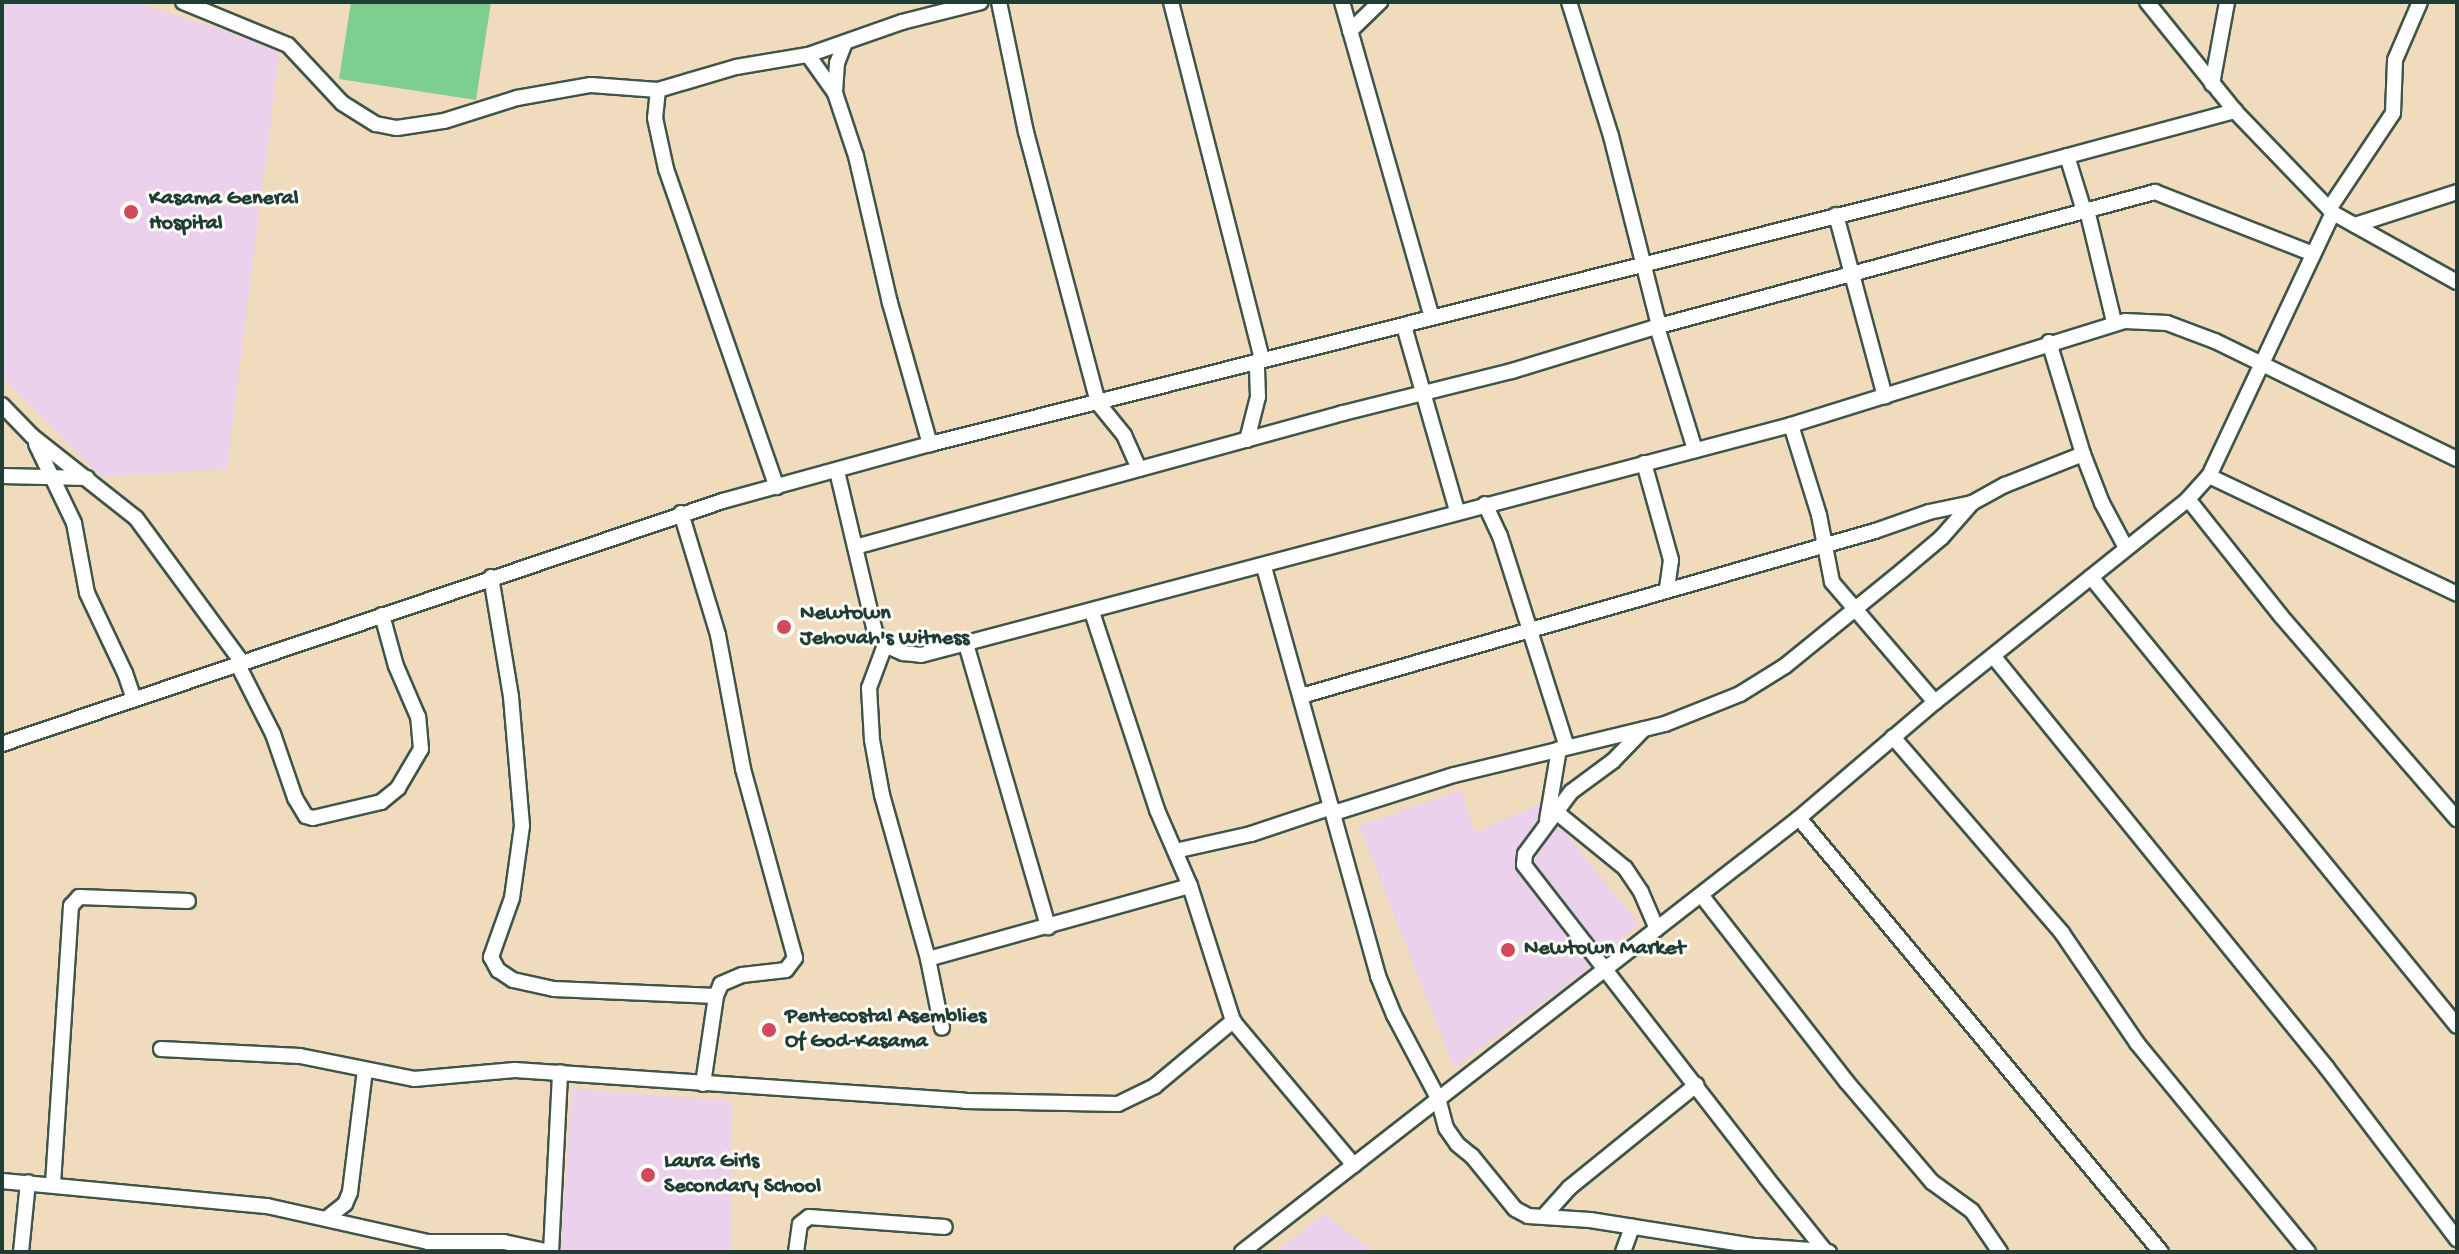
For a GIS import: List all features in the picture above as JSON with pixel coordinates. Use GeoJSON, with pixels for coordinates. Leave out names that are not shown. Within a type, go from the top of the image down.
{"type":"FeatureCollection","features":[{"type":"Feature","properties":{"kind":"street"},"geometry":{"type":"LineString","coordinates":[[188,3],[288,45],[342,103],[376,124],[397,128],[444,121],[558,90],[608,85],[633,90],[658,90],[736,67],[808,55],[844,45],[902,22],[981,2]]}},
{"type":"Feature","properties":{"kind":"street"},"geometry":{"type":"LineString","coordinates":[[999,2],[1026,132],[1098,403],[1124,435],[1139,469]]}},
{"type":"Feature","properties":{"kind":"street"},"geometry":{"type":"LineString","coordinates":[[1171,2],[1238,252],[1260,361],[1258,397],[1247,440]]}},
{"type":"Feature","properties":{"kind":"street"},"geometry":{"type":"LineString","coordinates":[[1342,2],[1432,317]]}},
{"type":"Feature","properties":{"kind":"street"},"geometry":{"type":"LineString","coordinates":[[1350,31],[1380,2]]}},
{"type":"Feature","properties":{"kind":"street"},"geometry":{"type":"LineString","coordinates":[[2147,2],[2235,111],[2331,211],[2457,282]]}},
{"type":"Feature","properties":{"kind":"street"},"geometry":{"type":"LineString","coordinates":[[2212,84],[2227,2]]}},
{"type":"Feature","properties":{"kind":"street"},"geometry":{"type":"LineString","coordinates":[[1242,1252],[1702,896],[1935,702],[2188,499],[2209,476],[2331,211],[2393,113],[2395,60],[2420,2]]}},
{"type":"Feature","properties":{"kind":"street"},"geometry":{"type":"LineString","coordinates":[[1573,3],[1607,123],[1658,327],[1695,450]]}},
{"type":"Feature","properties":{"kind":"street"},"geometry":{"type":"LineString","coordinates":[[835,93],[837,63],[844,45]]}},
{"type":"Feature","properties":{"kind":"street"},"geometry":{"type":"LineString","coordinates":[[808,55],[835,93],[856,156],[890,303],[930,444]]}},
{"type":"Feature","properties":{"kind":"street"},"geometry":{"type":"LineString","coordinates":[[633,90],[655,118]]}},
{"type":"Feature","properties":{"kind":"street"},"geometry":{"type":"LineString","coordinates":[[658,90],[655,118],[666,169],[777,487]]}},
{"type":"Feature","properties":{"kind":"street"},"geometry":{"type":"LineString","coordinates":[[2,744],[681,513],[930,444],[1404,326],[2235,111]]}},
{"type":"Feature","properties":{"kind":"street"},"geometry":{"type":"LineString","coordinates":[[2067,156],[2085,210],[2114,322]]}},
{"type":"Feature","properties":{"kind":"street"},"geometry":{"type":"LineString","coordinates":[[855,547],[1581,352],[1658,327],[2155,192],[2168,194],[2313,254]]}},
{"type":"Feature","properties":{"kind":"street"},"geometry":{"type":"LineString","coordinates":[[2355,225],[2457,192]]}},
{"type":"Feature","properties":{"kind":"street"},"geometry":{"type":"LineString","coordinates":[[1836,215],[1885,396]]}},
{"type":"Feature","properties":{"kind":"street"},"geometry":{"type":"LineString","coordinates":[[837,471],[875,632],[885,645],[903,653],[921,655],[1264,567],[1457,511],[1791,425],[2114,322],[2142,319],[2167,323],[2215,341],[2457,459]]}},
{"type":"Feature","properties":{"kind":"street"},"geometry":{"type":"LineString","coordinates":[[1404,326],[1457,511]]}},
{"type":"Feature","properties":{"kind":"street"},"geometry":{"type":"LineString","coordinates":[[2049,342],[2083,454],[2102,503],[2126,548]]}},
{"type":"Feature","properties":{"kind":"street"},"geometry":{"type":"LineString","coordinates":[[2,405],[32,436],[136,518],[239,662],[273,734],[295,798],[306,816],[313,818],[381,802],[398,788],[421,749],[418,717],[396,666],[382,615]]}},
{"type":"Feature","properties":{"kind":"street"},"geometry":{"type":"LineString","coordinates":[[1791,425],[1825,544],[1832,582],[1935,702]]}},
{"type":"Feature","properties":{"kind":"street"},"geometry":{"type":"LineString","coordinates":[[32,436],[56,480],[74,523],[87,593],[134,699]]}},
{"type":"Feature","properties":{"kind":"street"},"geometry":{"type":"LineString","coordinates":[[1301,696],[1972,503],[2005,485],[2083,454]]}},
{"type":"Feature","properties":{"kind":"street"},"geometry":{"type":"LineString","coordinates":[[1644,463],[1669,548],[1667,590]]}},
{"type":"Feature","properties":{"kind":"street"},"geometry":{"type":"LineString","coordinates":[[2,476],[56,480],[87,478]]}},
{"type":"Feature","properties":{"kind":"street"},"geometry":{"type":"LineString","coordinates":[[2209,476],[2457,594]]}},
{"type":"Feature","properties":{"kind":"street"},"geometry":{"type":"LineString","coordinates":[[2188,499],[2281,616],[2457,819]]}},
{"type":"Feature","properties":{"kind":"street"},"geometry":{"type":"LineString","coordinates":[[1175,851],[1251,834],[1454,775],[1644,729],[1709,707],[1762,682],[1924,553],[1972,503]]}},
{"type":"Feature","properties":{"kind":"street"},"geometry":{"type":"LineString","coordinates":[[1485,504],[1500,536],[1563,748],[1551,817]]}},
{"type":"Feature","properties":{"kind":"street"},"geometry":{"type":"LineString","coordinates":[[681,513],[718,635],[743,769],[795,958],[786,970],[729,979],[721,984],[716,996],[703,1084]]}},
{"type":"Feature","properties":{"kind":"street"},"geometry":{"type":"LineString","coordinates":[[1264,567],[1378,976],[1394,1015],[1438,1098],[1446,1128],[1457,1144],[1515,1209],[1528,1216],[1632,1227],[1754,1249],[1833,1252]]}},
{"type":"Feature","properties":{"kind":"street"},"geometry":{"type":"LineString","coordinates":[[491,577],[511,697],[522,826],[512,898],[491,957],[498,970],[513,980],[554,989],[716,996]]}},
{"type":"Feature","properties":{"kind":"street"},"geometry":{"type":"LineString","coordinates":[[2091,577],[2457,1026]]}},
{"type":"Feature","properties":{"kind":"street"},"geometry":{"type":"LineString","coordinates":[[1092,612],[1157,810],[1190,886],[1233,1021],[1354,1165]]}},
{"type":"Feature","properties":{"kind":"street"},"geometry":{"type":"LineString","coordinates":[[966,644],[1048,927]]}},
{"type":"Feature","properties":{"kind":"street"},"geometry":{"type":"LineString","coordinates":[[885,645],[869,688],[872,740],[882,795],[928,959],[942,1028]]}},
{"type":"Feature","properties":{"kind":"street"},"geometry":{"type":"LineString","coordinates":[[1994,657],[2327,1068],[2457,1239]]}},
{"type":"Feature","properties":{"kind":"street"},"geometry":{"type":"LineString","coordinates":[[1644,729],[1613,761],[1571,792],[1525,854],[1524,865],[1604,972],[1825,1251]]}},
{"type":"Feature","properties":{"kind":"street"},"geometry":{"type":"LineString","coordinates":[[1893,737],[2062,933],[2137,1043],[2308,1252]]}},
{"type":"Feature","properties":{"kind":"street"},"geometry":{"type":"LineString","coordinates":[[1551,817],[1625,868],[1641,892],[1657,929]]}},
{"type":"Feature","properties":{"kind":"street"},"geometry":{"type":"LineString","coordinates":[[1799,818],[2161,1252]]}},
{"type":"Feature","properties":{"kind":"street"},"geometry":{"type":"LineString","coordinates":[[928,959],[1190,886]]}},
{"type":"Feature","properties":{"kind":"street"},"geometry":{"type":"LineString","coordinates":[[1702,896],[1846,1081],[1932,1182],[1972,1211],[2000,1252]]}},
{"type":"Feature","properties":{"kind":"street"},"geometry":{"type":"LineString","coordinates":[[53,1184],[67,918],[71,906],[79,897],[188,901]]}},
{"type":"Feature","properties":{"kind":"street"},"geometry":{"type":"LineString","coordinates":[[161,1049],[300,1056],[414,1079],[515,1070],[964,1101],[1118,1104],[1155,1086],[1233,1021]]}},
{"type":"Feature","properties":{"kind":"street"},"geometry":{"type":"LineString","coordinates":[[327,1218],[345,1204],[350,1192],[365,1070]]}},
{"type":"Feature","properties":{"kind":"street"},"geometry":{"type":"LineString","coordinates":[[2,1181],[267,1206],[428,1242],[504,1242],[550,1252],[560,1072]]}},
{"type":"Feature","properties":{"kind":"street"},"geometry":{"type":"LineString","coordinates":[[1544,1216],[1569,1188],[1696,1085]]}},
{"type":"Feature","properties":{"kind":"street"},"geometry":{"type":"LineString","coordinates":[[21,1252],[28,1182]]}},
{"type":"Feature","properties":{"kind":"street"},"geometry":{"type":"LineString","coordinates":[[796,1252],[796,1233],[800,1224],[809,1217],[945,1227]]}},
{"type":"Feature","properties":{"kind":"street"},"geometry":{"type":"LineString","coordinates":[[1623,1252],[1632,1227]]}},
{"type":"Feature","properties":{"kind":"shaded area","name":"Kasama General Hospital"},"geometry":{"type":"Polygon","coordinates":[[[2,2],[134,2],[280,48],[227,469],[101,477],[2,377],[2,2]]]}},
{"type":"Feature","properties":{"kind":"shaded area","name":"Newtown Market"},"geometry":{"type":"Polygon","coordinates":[[[1461,790],[1475,833],[1541,803],[1639,924],[1579,976],[1454,1068],[1359,826],[1461,790]]]}},
{"type":"Feature","properties":{"kind":"shaded area","name":"Laura Girls Secondary School"},"geometry":{"type":"Polygon","coordinates":[[[572,1089],[732,1101],[731,1252],[560,1252],[572,1089]]]}},
{"type":"Feature","properties":{"kind":"shaded area"},"geometry":{"type":"Polygon","coordinates":[[[1325,1214],[1374,1252],[1274,1252],[1325,1214]]]}},
{"type":"Feature","properties":{"kind":"green space"},"geometry":{"type":"Polygon","coordinates":[[[351,2],[491,2],[476,100],[339,79],[351,2]]]}},
{"type":"Feature","properties":{"kind":"place","name":"Kasama General Hospital"},"geometry":{"type":"Point","coordinates":[131,212]}},
{"type":"Feature","properties":{"kind":"place","name":"Newtown Jehovah's Witness"},"geometry":{"type":"Point","coordinates":[784,627]}},
{"type":"Feature","properties":{"kind":"place","name":"Newtown Market"},"geometry":{"type":"Point","coordinates":[1508,950]}},
{"type":"Feature","properties":{"kind":"place","name":"Pentecostal Asemblies Of God-Kasama"},"geometry":{"type":"Point","coordinates":[769,1030]}},
{"type":"Feature","properties":{"kind":"place","name":"Laura Girls Secondary School"},"geometry":{"type":"Point","coordinates":[648,1175]}}]}
